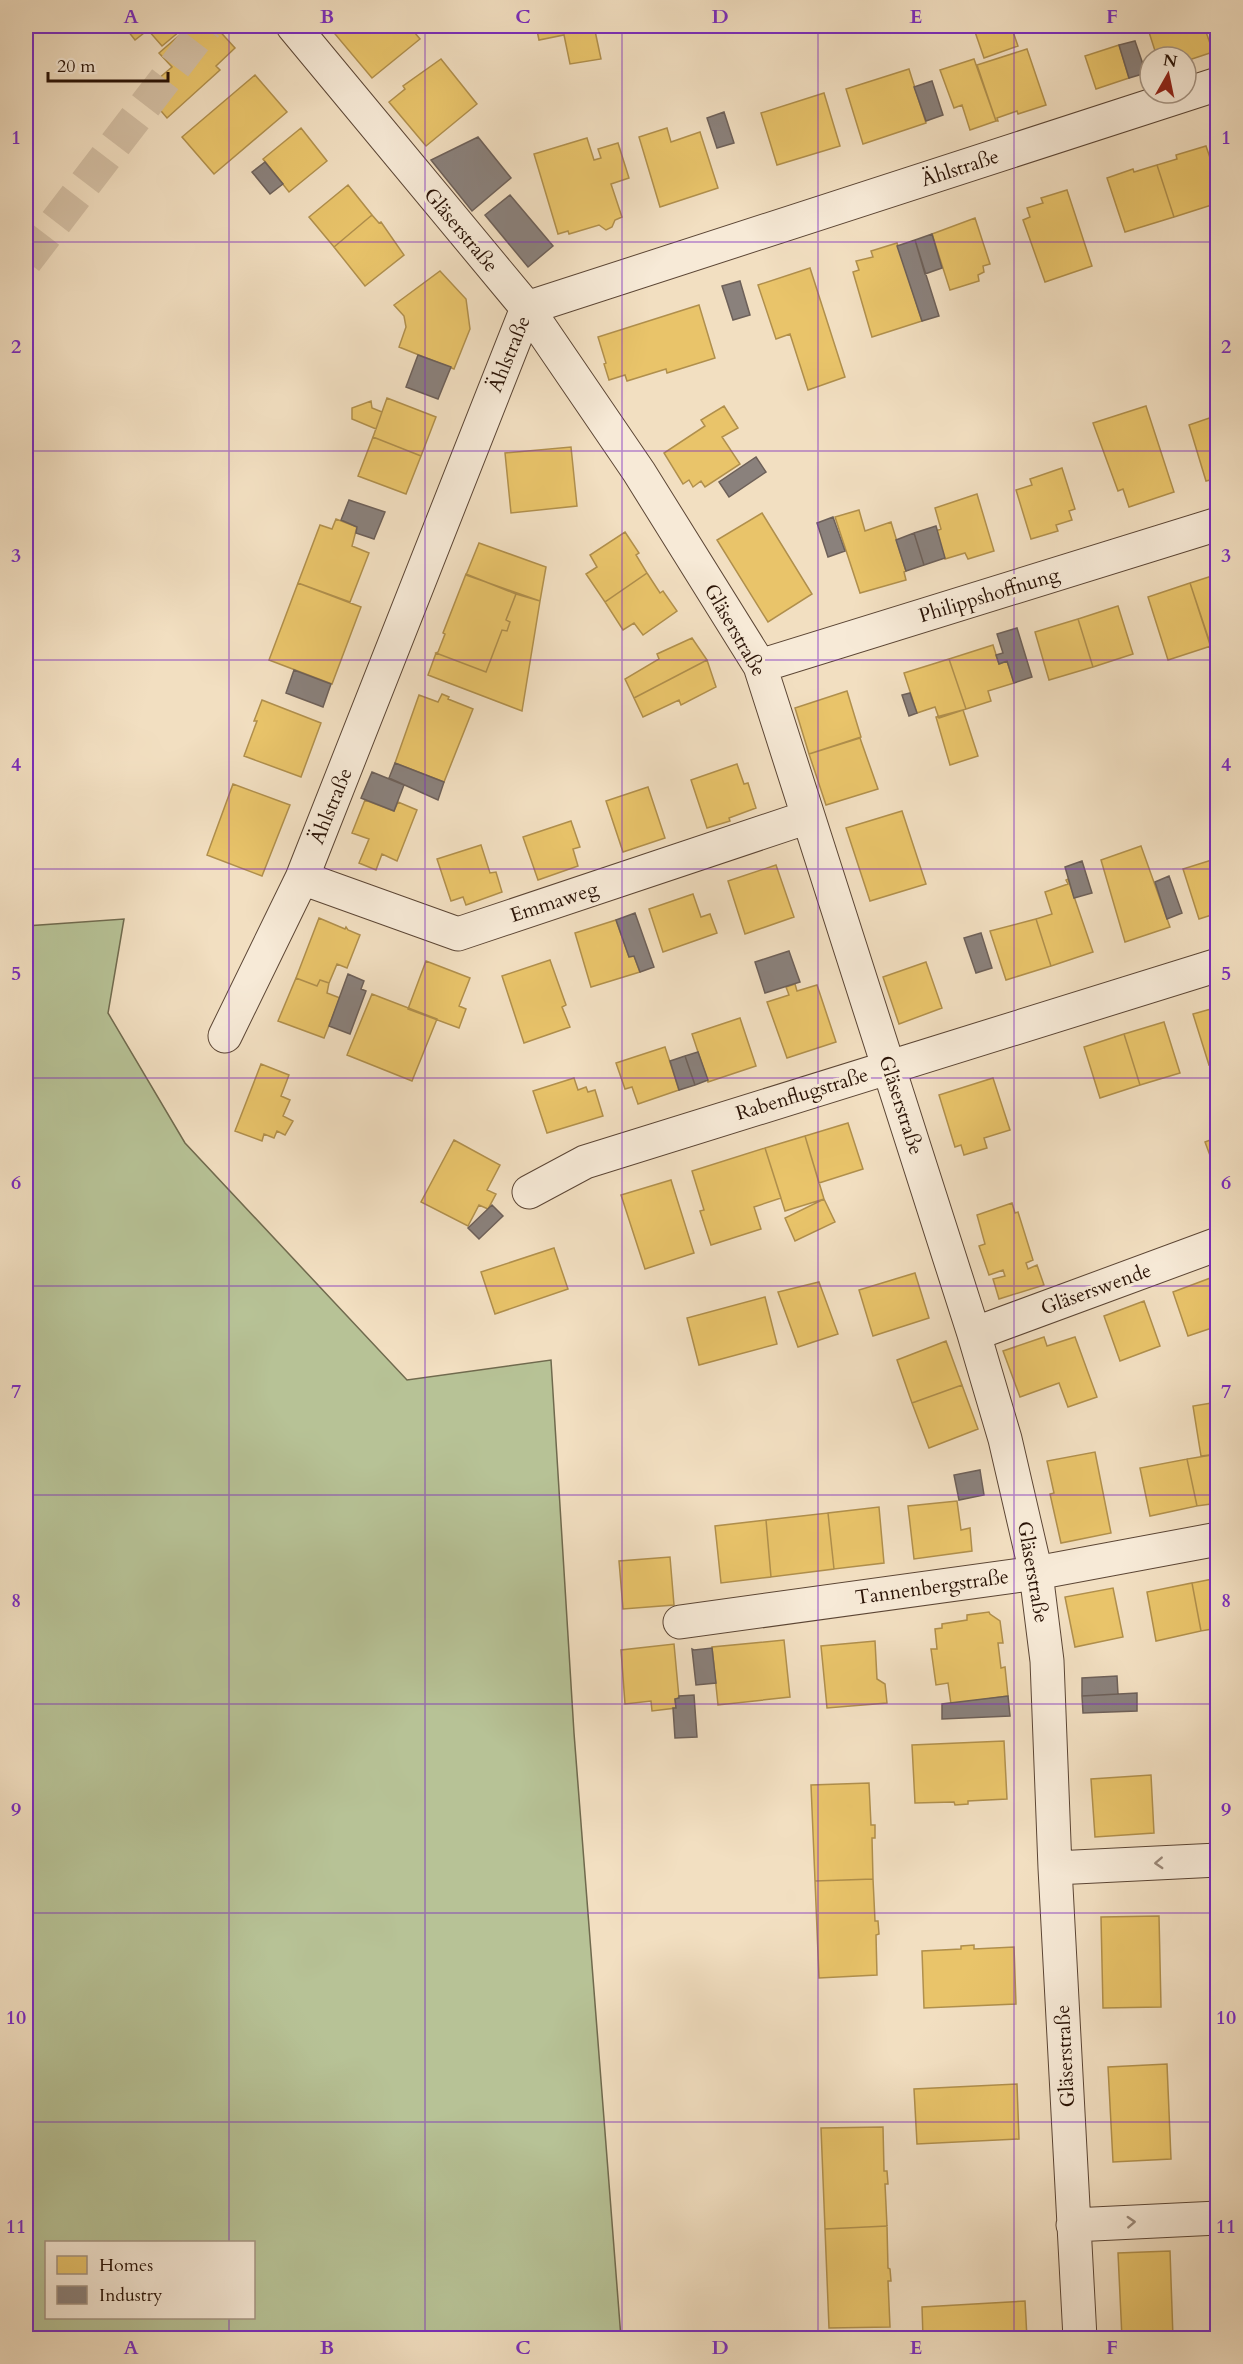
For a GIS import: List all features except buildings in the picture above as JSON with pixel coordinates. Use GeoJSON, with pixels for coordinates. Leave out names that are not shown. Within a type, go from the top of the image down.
{"type":"FeatureCollection","features":[{"type":"Feature","properties":{"kind":"street","name":"Gläserstraße"},"geometry":{"type":"LineString","coordinates":[[293,26],[527,308],[639,472],[760,666],[974,1334],[1005,1439],[1036,1573],[1047,1661],[1055,1868],[1080,2338]]}},
{"type":"Feature","properties":{"kind":"street","name":"Ählstraße"},"geometry":{"type":"LineString","coordinates":[[225,1036],[302,878],[527,308],[1218,84]]}},
{"type":"Feature","properties":{"kind":"street","name":"Philippshoffnung"},"geometry":{"type":"LineString","coordinates":[[760,666],[1218,524]]}},
{"type":"Feature","properties":{"kind":"street","name":"Emmaweg"},"geometry":{"type":"LineString","coordinates":[[302,878],[458,934],[808,817]]}},
{"type":"Feature","properties":{"kind":"street","name":"Rabenflugstraße"},"geometry":{"type":"LineString","coordinates":[[529,1192],[585,1162],[1218,965]]}},
{"type":"Feature","properties":{"kind":"street","name":"Gläserswende"},"geometry":{"type":"LineString","coordinates":[[974,1334],[1218,1244]]}},
{"type":"Feature","properties":{"kind":"street","name":"Tannenbergstraße"},"geometry":{"type":"LineString","coordinates":[[680,1622],[1036,1573],[1218,1539]]}},
{"type":"Feature","properties":{"kind":"street"},"geometry":{"type":"LineString","coordinates":[[1055,1868],[1218,1860]]}},
{"type":"Feature","properties":{"kind":"street"},"geometry":{"type":"LineString","coordinates":[[1073,2226],[1218,2218]]}},
{"type":"Feature","properties":{"kind":"green space"},"geometry":{"type":"Polygon","coordinates":[[[124,919],[108,1013],[185,1143],[407,1380],[551,1360],[574,1733],[621,2338],[26,2338],[26,926],[124,919]]]}},
{"type":"Feature","properties":{"kind":"tunnel"},"geometry":{"type":"LineString","coordinates":[[26,261],[206,26]]}}]}
